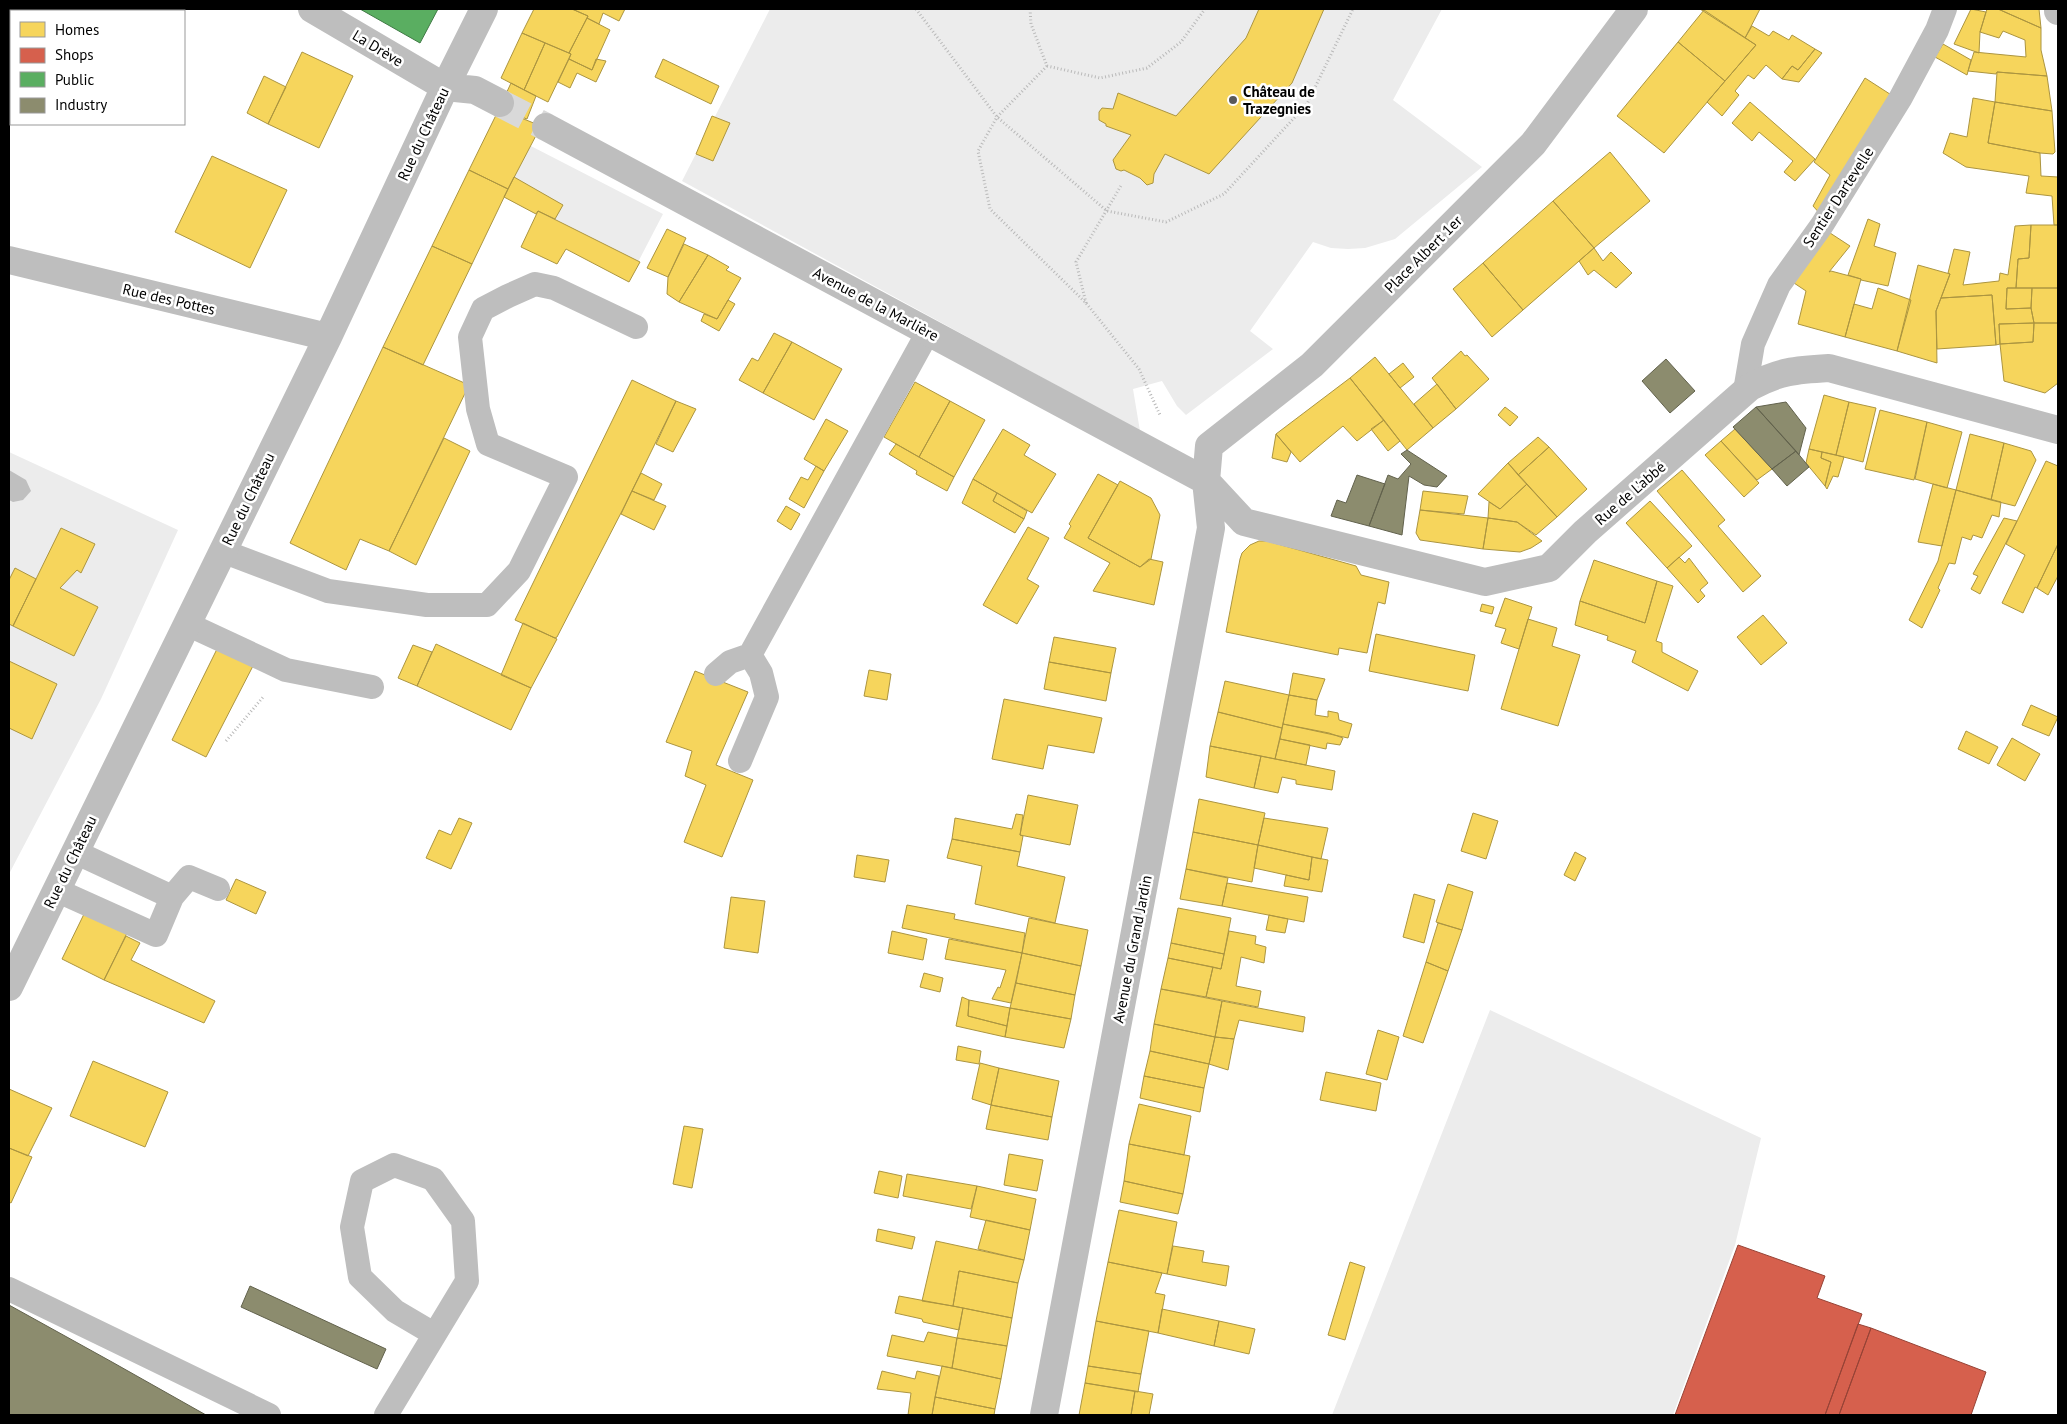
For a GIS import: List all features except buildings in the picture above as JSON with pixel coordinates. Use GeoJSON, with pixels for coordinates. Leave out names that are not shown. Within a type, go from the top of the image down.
{"type":"FeatureCollection","features":[{"type":"Feature","properties":{"kind":"street","name":"La Drève"},"geometry":{"type":"LineString","coordinates":[[312,9],[444,87]]}},
{"type":"Feature","properties":{"kind":"street","name":"Rue du Château"},"geometry":{"type":"LineString","coordinates":[[9,987],[15,966],[75,852],[328,337],[444,87],[484,9]]}},
{"type":"Feature","properties":{"kind":"street","name":"Place Albert 1er"},"geometry":{"type":"LineString","coordinates":[[1206,481],[1209,446],[1312,365],[1534,144],[1634,9]]}},
{"type":"Feature","properties":{"kind":"street"},"geometry":{"type":"LineString","coordinates":[[444,87],[475,90],[500,103]]}},
{"type":"Feature","properties":{"kind":"street","name":"Avenue de la Marlière"},"geometry":{"type":"LineString","coordinates":[[546,127],[1206,481]]}},
{"type":"Feature","properties":{"kind":"street","name":"Rue des Pottes"},"geometry":{"type":"LineString","coordinates":[[9,260],[328,337]]}},
{"type":"Feature","properties":{"kind":"street","name":"Rue de L'abbé"},"geometry":{"type":"LineString","coordinates":[[1206,481],[1244,522],[1485,582],[1549,568],[1585,532],[1745,391],[1770,376],[1794,370],[1829,368],[2058,430]]}},
{"type":"Feature","properties":{"kind":"street","name":"Avenue du Grand Jardin"},"geometry":{"type":"LineString","coordinates":[[1044,1415],[1211,528],[1206,481]]}},
{"type":"Feature","properties":{"kind":"lane","name":"Sentier Dartevelle"},"geometry":{"type":"LineString","coordinates":[[1745,391],[1753,344],[1779,285],[1822,225],[1900,99],[1937,30],[1945,9]]}},
{"type":"Feature","properties":{"kind":"lane"},"geometry":{"type":"LineString","coordinates":[[222,551],[328,591],[427,605],[487,605],[519,571],[566,477],[488,444],[478,409],[470,337],[483,309],[535,284],[554,288],[636,327]]}},
{"type":"Feature","properties":{"kind":"lane"},"geometry":{"type":"LineString","coordinates":[[716,674],[730,662],[750,655],[928,332]]}},
{"type":"Feature","properties":{"kind":"lane"},"geometry":{"type":"LineString","coordinates":[[187,624],[286,670],[372,687]]}},
{"type":"Feature","properties":{"kind":"lane"},"geometry":{"type":"LineString","coordinates":[[740,761],[768,697],[761,673],[750,655]]}},
{"type":"Feature","properties":{"kind":"lane"},"geometry":{"type":"LineString","coordinates":[[75,852],[172,897]]}},
{"type":"Feature","properties":{"kind":"lane"},"geometry":{"type":"LineString","coordinates":[[56,890],[156,935],[172,897],[189,877],[218,889]]}},
{"type":"Feature","properties":{"kind":"lane"},"geometry":{"type":"LineString","coordinates":[[386,1415],[466,1281],[462,1221],[433,1179],[394,1165],[362,1182],[352,1227],[360,1277],[395,1311],[434,1334]]}},
{"type":"Feature","properties":{"kind":"lane"},"geometry":{"type":"LineString","coordinates":[[9,1290],[269,1415]]}},
{"type":"Feature","properties":{"kind":"path"},"geometry":{"type":"LineString","coordinates":[[916,9],[997,117],[1107,211],[1166,222],[1224,194],[1307,104],[1353,9]]}},
{"type":"Feature","properties":{"kind":"path"},"geometry":{"type":"LineString","coordinates":[[1030,9],[1031,24],[1047,66]]}},
{"type":"Feature","properties":{"kind":"path"},"geometry":{"type":"LineString","coordinates":[[1047,66],[1100,78],[1147,68],[1182,42],[1205,9]]}},
{"type":"Feature","properties":{"kind":"path"},"geometry":{"type":"LineString","coordinates":[[1047,66],[997,117],[978,151],[990,209],[1086,303],[1139,368],[1163,423]]}},
{"type":"Feature","properties":{"kind":"path"},"geometry":{"type":"LineString","coordinates":[[1086,303],[1076,262],[1122,184]]}},
{"type":"Feature","properties":{"kind":"path"},"geometry":{"type":"LineString","coordinates":[[226,741],[286,670]]}},
{"type":"Feature","properties":{"kind":"shaded area"},"geometry":{"type":"Polygon","coordinates":[[[770,9],[1442,9],[1393,100],[1482,167],[1395,239],[1365,248],[1348,249],[1331,248],[1313,242],[1250,331],[1273,349],[1186,415],[1177,406],[1162,381],[1133,389],[1140,431],[682,181],[770,9]]]}},
{"type":"Feature","properties":{"kind":"shaded area"},"geometry":{"type":"Polygon","coordinates":[[[527,144],[663,214],[636,266],[540,217],[548,201],[510,181],[527,144]]]}},
{"type":"Feature","properties":{"kind":"shaded area"},"geometry":{"type":"Polygon","coordinates":[[[9,452],[178,530],[101,699],[9,874],[9,452]]]}},
{"type":"Feature","properties":{"kind":"shaded area"},"geometry":{"type":"Polygon","coordinates":[[[9,470],[26,480],[31,491],[23,500],[13,502],[9,500],[9,470]]]}},
{"type":"Feature","properties":{"kind":"shaded area"},"geometry":{"type":"Polygon","coordinates":[[[1490,1010],[1761,1138],[1735,1245],[1673,1415],[1332,1415],[1490,1010]]]}},
{"type":"Feature","properties":{"kind":"tunnel"},"geometry":{"type":"LineString","coordinates":[[500,103],[546,127]]}},
{"type":"Feature","properties":{"kind":"place","name":"Château de Trazegnies"},"geometry":{"type":"Point","coordinates":[1233,100]}}]}
